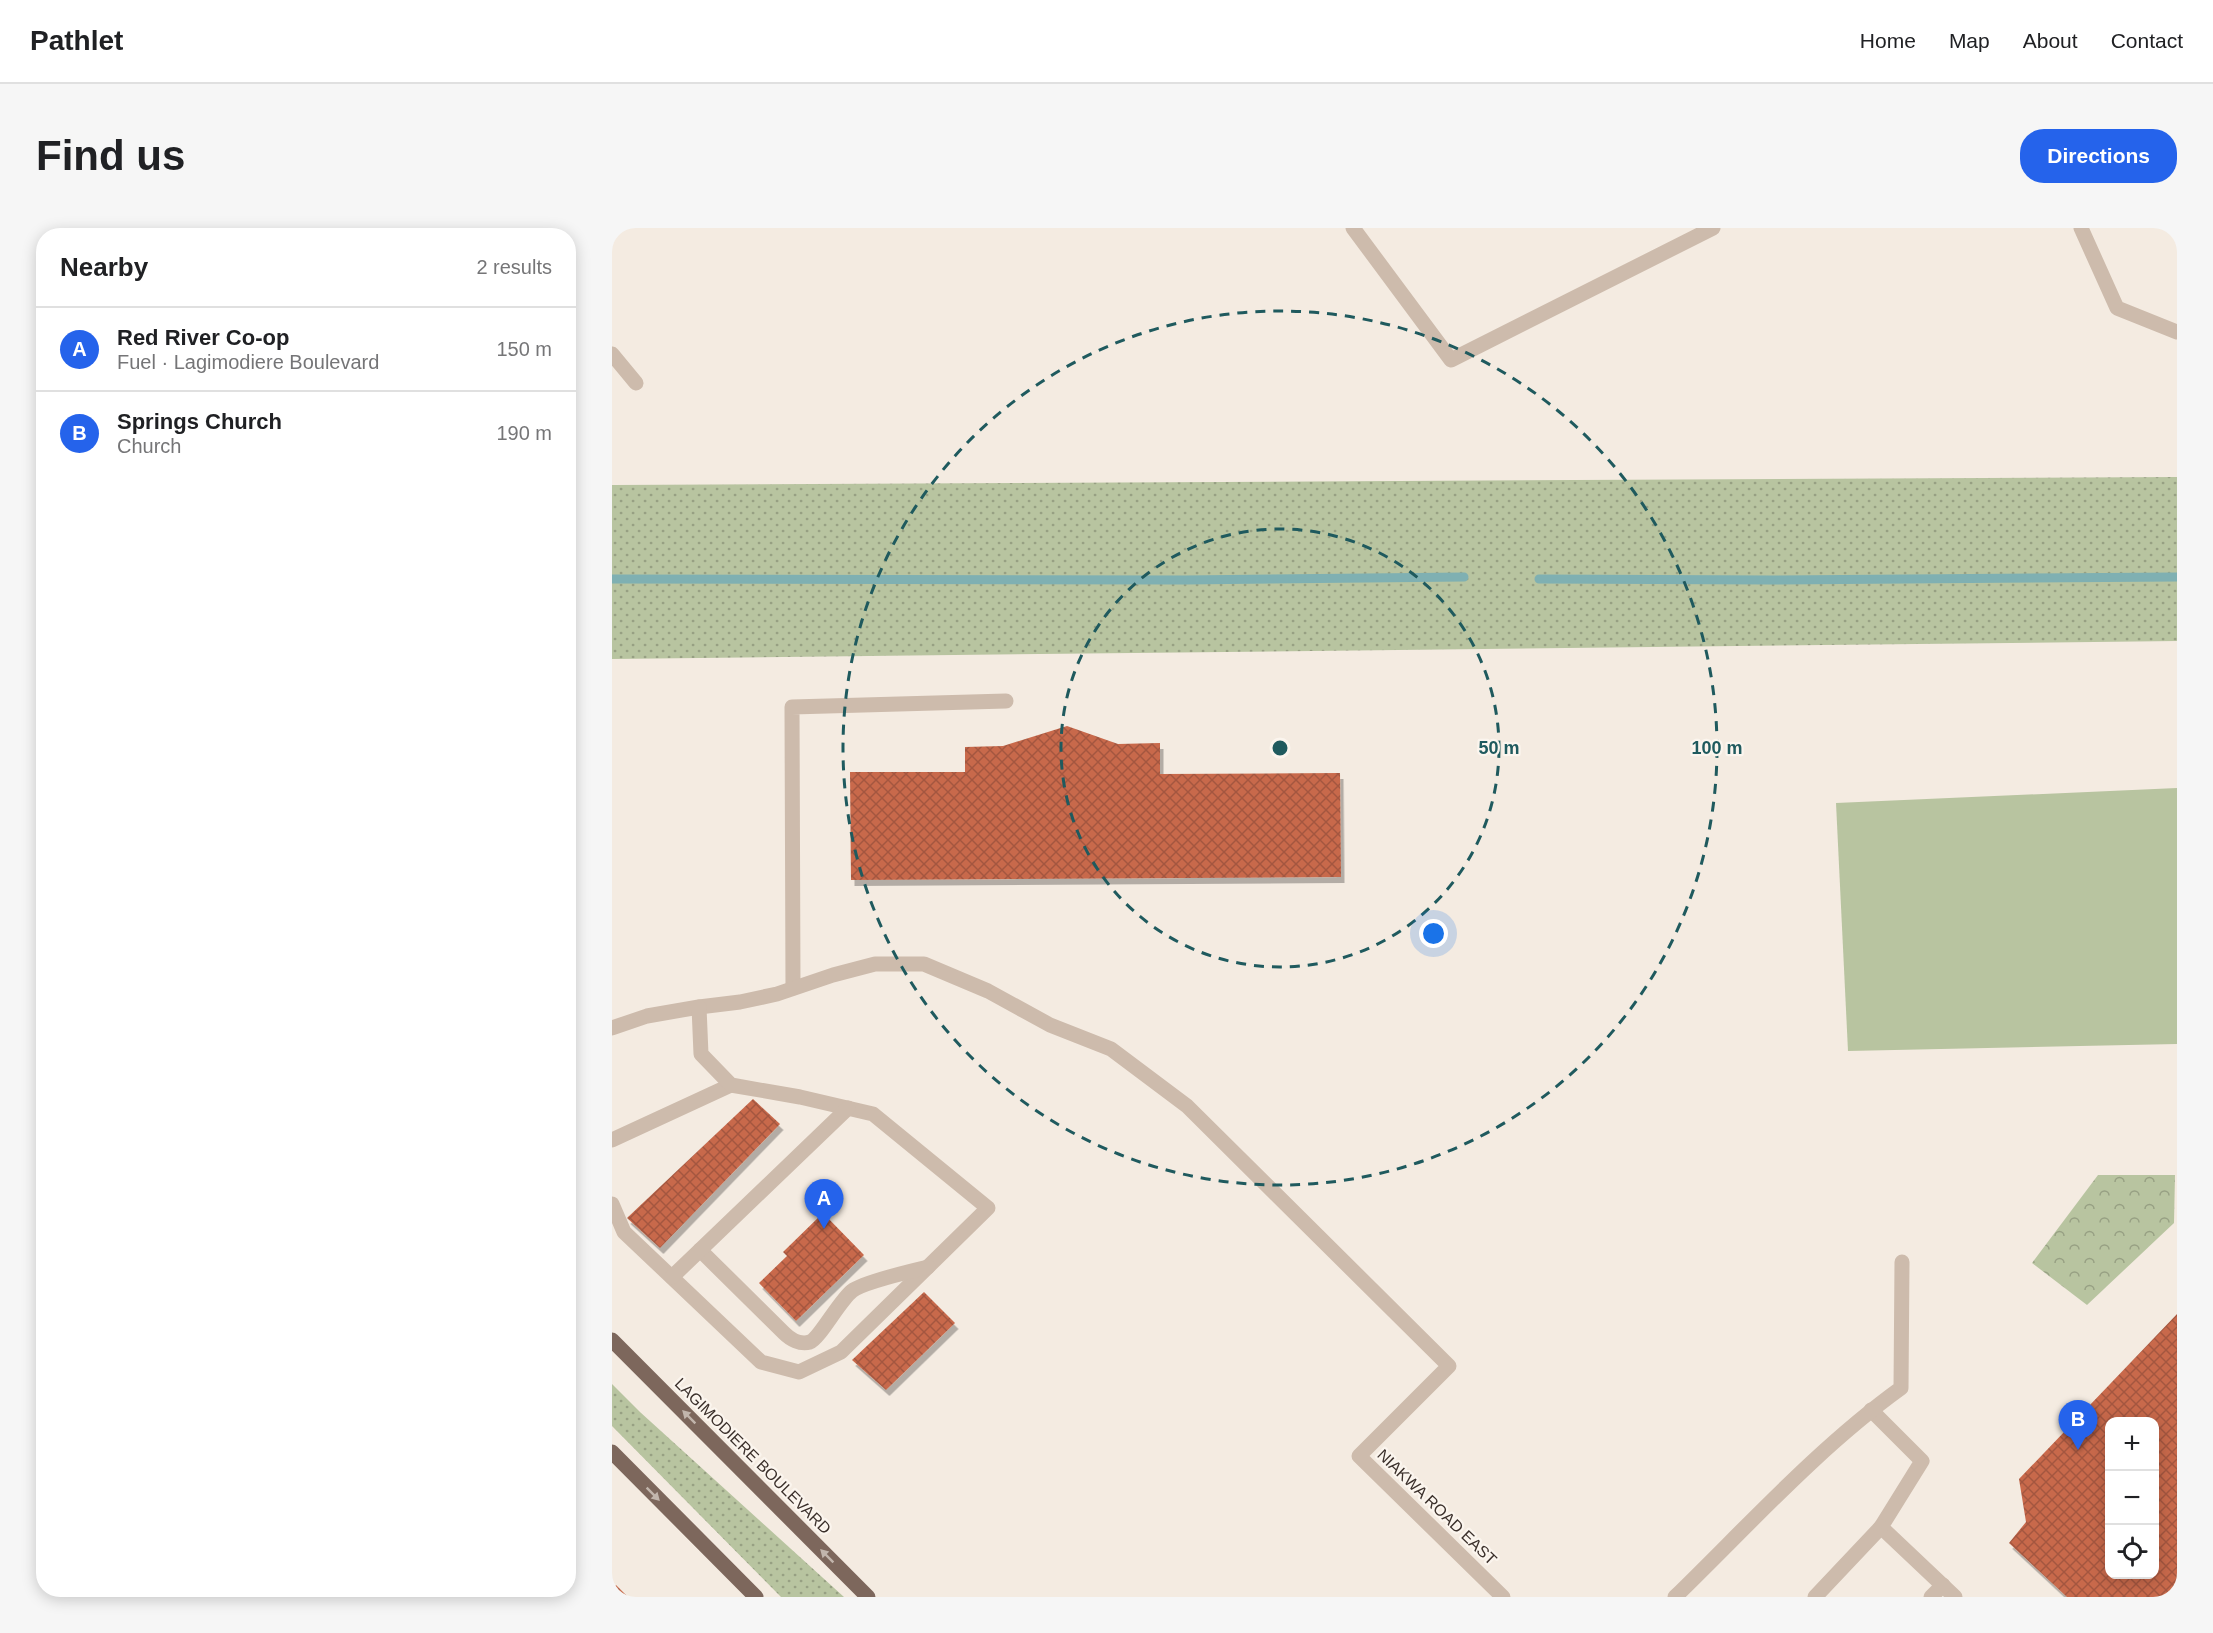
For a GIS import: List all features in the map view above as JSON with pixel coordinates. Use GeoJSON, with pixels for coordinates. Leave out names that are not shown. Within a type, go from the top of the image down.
{"type":"FeatureCollection","features":[{"type":"Feature","properties":{"kind":"main road","name":"LAGIMODIERE BOULEVARD"},"geometry":{"type":"LineString","coordinates":[[612,1340],[868,1597]]}},
{"type":"Feature","properties":{"kind":"main road"},"geometry":{"type":"LineString","coordinates":[[612,1452],[756,1597]]}},
{"type":"Feature","properties":{"kind":"lane"},"geometry":{"type":"LineString","coordinates":[[1353,228],[1451,360],[1713,228]]}},
{"type":"Feature","properties":{"kind":"lane"},"geometry":{"type":"LineString","coordinates":[[2081,228],[2117,308],[2177,332]]}},
{"type":"Feature","properties":{"kind":"lane"},"geometry":{"type":"LineString","coordinates":[[612,354],[636,383]]}},
{"type":"Feature","properties":{"kind":"lane"},"geometry":{"type":"LineString","coordinates":[[612,1028],[647,1016],[740,1002],[793,988],[792,707],[1006,701]]}},
{"type":"Feature","properties":{"kind":"lane","name":"NIAKWA ROAD EAST"},"geometry":{"type":"LineString","coordinates":[[793,988],[875,964],[924,964],[988,991],[1050,1025],[1111,1049],[1187,1106],[1449,1366],[1359,1456],[1503,1597]]}},
{"type":"Feature","properties":{"kind":"lane"},"geometry":{"type":"LineString","coordinates":[[699,1007],[701,1054],[730,1085]]}},
{"type":"Feature","properties":{"kind":"lane"},"geometry":{"type":"LineString","coordinates":[[612,1140],[730,1085],[800,1097],[873,1114],[988,1208],[842,1352],[799,1372],[761,1362],[624,1232],[612,1204]]}},
{"type":"Feature","properties":{"kind":"lane"},"geometry":{"type":"LineString","coordinates":[[672,1277],[848,1108]]}},
{"type":"Feature","properties":{"kind":"lane"},"geometry":{"type":"LineString","coordinates":[[700,1250],[784,1333],[791,1339],[801,1342],[809,1342],[815,1338],[831,1314],[853,1290],[928,1267]]}},
{"type":"Feature","properties":{"kind":"lane"},"geometry":{"type":"LineString","coordinates":[[1675,1597],[1818,1457],[1871,1410],[1901,1388],[1902,1262]]}},
{"type":"Feature","properties":{"kind":"lane"},"geometry":{"type":"LineString","coordinates":[[1815,1597],[1881,1527],[1922,1461],[1871,1410]]}},
{"type":"Feature","properties":{"kind":"lane"},"geometry":{"type":"LineString","coordinates":[[1881,1527],[1955,1597]]}},
{"type":"Feature","properties":{"kind":"lane"},"geometry":{"type":"LineString","coordinates":[[1931,1597],[1943,1585]]}},
{"type":"Feature","properties":{"kind":"green space"},"geometry":{"type":"Polygon","coordinates":[[[2177,477],[2177,641],[612,659],[612,485],[2177,477]]]}},
{"type":"Feature","properties":{"kind":"green space"},"geometry":{"type":"Polygon","coordinates":[[[2177,788],[2177,1044],[1848,1051],[1836,803],[2177,788]]]}},
{"type":"Feature","properties":{"kind":"green space"},"geometry":{"type":"Polygon","coordinates":[[[2098,1175],[2175,1175],[2174,1223],[2087,1305],[2032,1263],[2098,1175]]]}},
{"type":"Feature","properties":{"kind":"green space"},"geometry":{"type":"Polygon","coordinates":[[[612,1384],[844,1597],[781,1597],[612,1426],[612,1384]]]}},
{"type":"Feature","properties":{"kind":"building"},"geometry":{"type":"Polygon","coordinates":[[[1067,726],[1118,744],[1160,743],[1160,774],[1340,773],[1341,877],[851,880],[850,772],[965,772],[965,747],[1003,746],[1067,726]]]}},
{"type":"Feature","properties":{"kind":"building"},"geometry":{"type":"Polygon","coordinates":[[[753,1099],[780,1124],[660,1248],[627,1218],[753,1099]]]}},
{"type":"Feature","properties":{"kind":"building"},"geometry":{"type":"Polygon","coordinates":[[[823,1213],[864,1255],[796,1321],[759,1283],[787,1256],[783,1252],[823,1213]]]}},
{"type":"Feature","properties":{"kind":"building"},"geometry":{"type":"Polygon","coordinates":[[[924,1292],[955,1323],[886,1390],[852,1360],[924,1292]]]}},
{"type":"Feature","properties":{"kind":"building"},"geometry":{"type":"Polygon","coordinates":[[[2177,1314],[2177,1597],[2067,1597],[2009,1543],[2026,1522],[2019,1479],[2177,1314]]]}},
{"type":"Feature","properties":{"kind":"building"},"geometry":{"type":"Polygon","coordinates":[[[616,1585],[628,1597],[612,1597],[612,1590],[616,1585]]]}},
{"type":"Feature","properties":{"kind":"waterway"},"geometry":{"type":"LineString","coordinates":[[612,579],[1185,580],[1464,577]]}},
{"type":"Feature","properties":{"kind":"waterway"},"geometry":{"type":"LineString","coordinates":[[1539,579],[2177,577]]}},
{"type":"Feature","properties":{"kind":"place","name":"Red River Co-op"},"geometry":{"type":"Point","coordinates":[824,1229]}},
{"type":"Feature","properties":{"kind":"place","name":"Springs Church"},"geometry":{"type":"Point","coordinates":[2078,1450]}}]}
